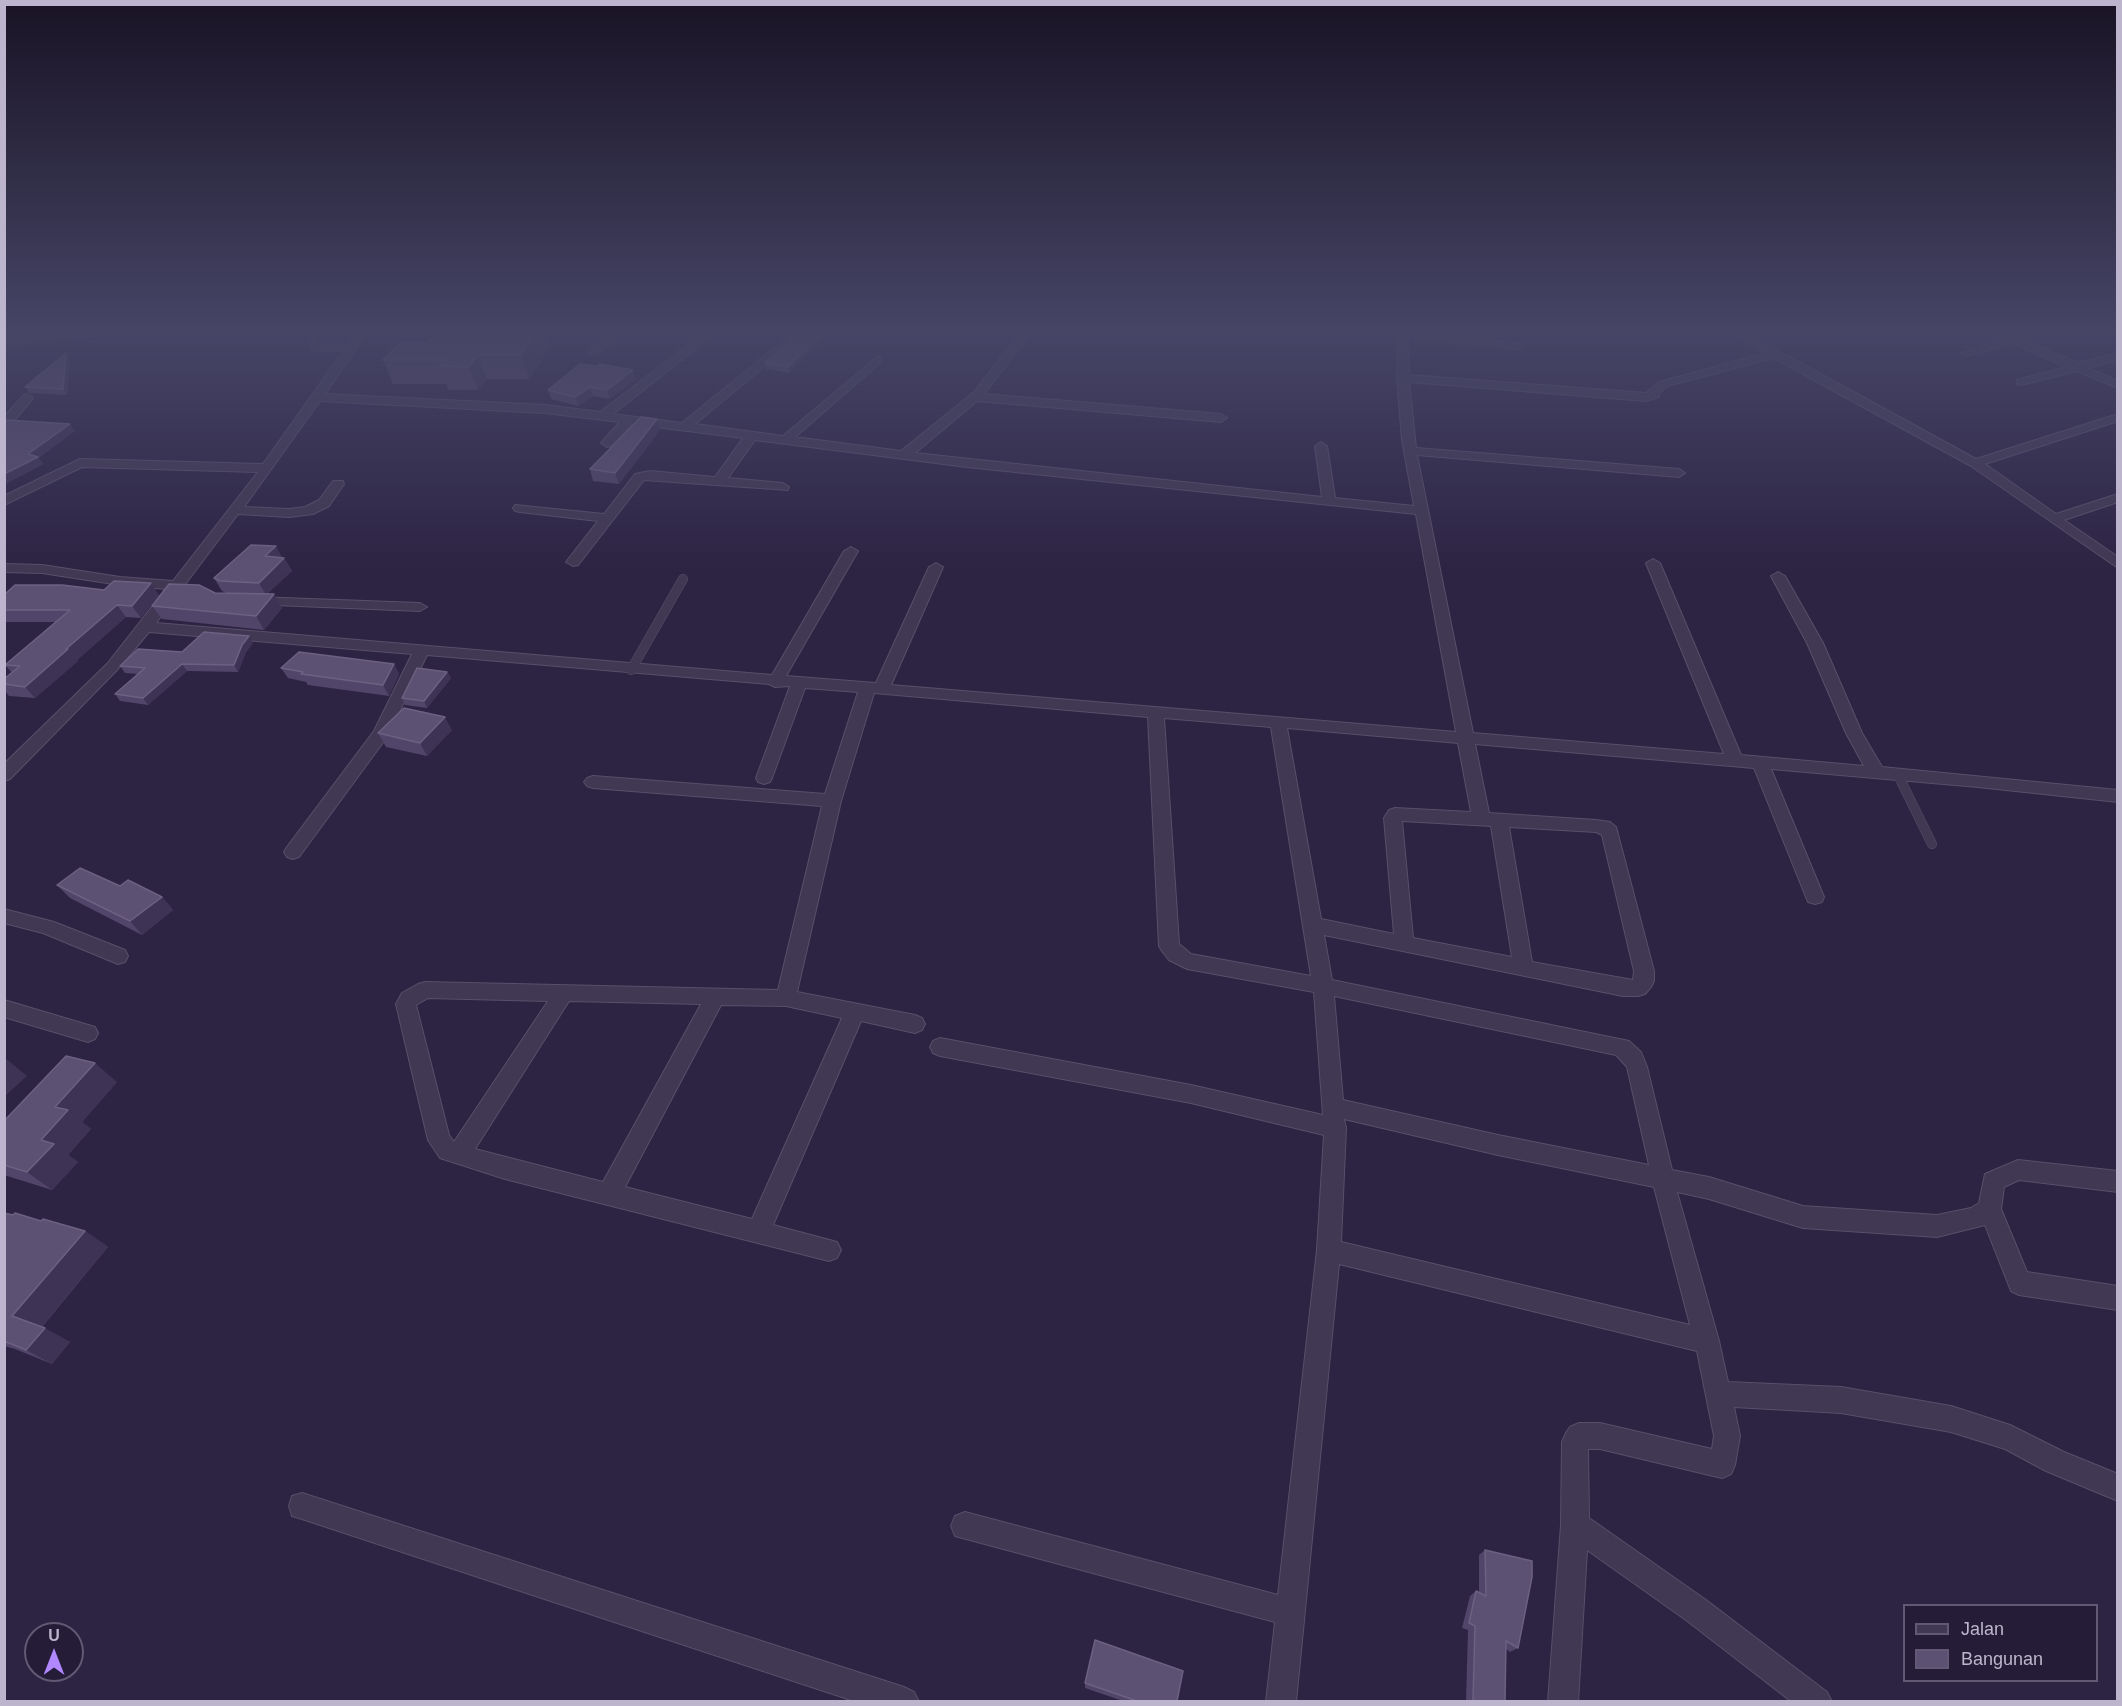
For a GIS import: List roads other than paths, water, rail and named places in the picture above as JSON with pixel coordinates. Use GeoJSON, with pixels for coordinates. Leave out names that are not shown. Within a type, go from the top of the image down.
{"type":"FeatureCollection","features":[{"type":"Feature","properties":{"kind":"street"},"geometry":{"type":"LineString","coordinates":[[4,775],[112,667],[236,510],[305,416]]}},
{"type":"Feature","properties":{"kind":"street"},"geometry":{"type":"LineString","coordinates":[[600,416],[904,455],[1421,511]]}},
{"type":"Feature","properties":{"kind":"street"},"geometry":{"type":"LineString","coordinates":[[684,427],[698,416]]}},
{"type":"Feature","properties":{"kind":"street"},"geometry":{"type":"LineString","coordinates":[[785,440],[813,416]]}},
{"type":"Feature","properties":{"kind":"street"},"geometry":{"type":"LineString","coordinates":[[904,455],[952,416]]}},
{"type":"Feature","properties":{"kind":"street"},"geometry":{"type":"LineString","coordinates":[[1193,416],[1221,418]]}},
{"type":"Feature","properties":{"kind":"street"},"geometry":{"type":"LineString","coordinates":[[1407,416],[1410,452],[1421,511],[1467,739],[1490,819],[1523,967]]}},
{"type":"Feature","properties":{"kind":"street"},"geometry":{"type":"LineString","coordinates":[[1888,416],[1975,463],[2118,564]]}},
{"type":"Feature","properties":{"kind":"street"},"geometry":{"type":"LineString","coordinates":[[1975,463],[2118,417]]}},
{"type":"Feature","properties":{"kind":"street"},"geometry":{"type":"LineString","coordinates":[[607,443],[629,420]]}},
{"type":"Feature","properties":{"kind":"street"},"geometry":{"type":"LineString","coordinates":[[719,481],[751,436]]}},
{"type":"Feature","properties":{"kind":"street"},"geometry":{"type":"LineString","coordinates":[[1321,446],[1329,502]]}},
{"type":"Feature","properties":{"kind":"street"},"geometry":{"type":"LineString","coordinates":[[1410,452],[1679,472]]}},
{"type":"Feature","properties":{"kind":"street"},"geometry":{"type":"LineString","coordinates":[[4,501],[80,463],[267,468]]}},
{"type":"Feature","properties":{"kind":"street"},"geometry":{"type":"LineString","coordinates":[[573,562],[640,477],[650,475],[783,487]]}},
{"type":"Feature","properties":{"kind":"street"},"geometry":{"type":"LineString","coordinates":[[236,510],[289,513],[308,511],[324,503],[338,484]]}},
{"type":"Feature","properties":{"kind":"street"},"geometry":{"type":"LineString","coordinates":[[2053,519],[2118,498]]}},
{"type":"Feature","properties":{"kind":"street"},"geometry":{"type":"LineString","coordinates":[[520,508],[608,518]]}},
{"type":"Feature","properties":{"kind":"street"},"geometry":{"type":"LineString","coordinates":[[775,682],[851,551]]}},
{"type":"Feature","properties":{"kind":"street"},"geometry":{"type":"LineString","coordinates":[[1653,563],[1735,761]]}},
{"type":"Feature","properties":{"kind":"street"},"geometry":{"type":"LineString","coordinates":[[786,998],[832,801],[874,690],[936,567]]}},
{"type":"Feature","properties":{"kind":"street"},"geometry":{"type":"LineString","coordinates":[[4,568],[42,569],[196,591]]}},
{"type":"Feature","properties":{"kind":"street"},"geometry":{"type":"LineString","coordinates":[[1778,576],[1815,642],[1854,733],[1877,773]]}},
{"type":"Feature","properties":{"kind":"street"},"geometry":{"type":"LineString","coordinates":[[236,600],[420,607]]}},
{"type":"Feature","properties":{"kind":"street"},"geometry":{"type":"LineString","coordinates":[[145,627],[631,670],[1877,773],[2118,796]]}},
{"type":"Feature","properties":{"kind":"street"},"geometry":{"type":"LineString","coordinates":[[293,852],[381,733],[422,652]]}},
{"type":"Feature","properties":{"kind":"street"},"geometry":{"type":"LineString","coordinates":[[764,778],[799,683]]}},
{"type":"Feature","properties":{"kind":"street"},"geometry":{"type":"LineString","coordinates":[[1156,713],[1169,946],[1176,955],[1187,961],[1622,1047],[1634,1058],[1672,1218],[1707,1341],[1727,1436],[1722,1465],[1600,1436],[1579,1436],[1575,1442],[1575,1525],[1563,1701]]}},
{"type":"Feature","properties":{"kind":"street"},"geometry":{"type":"LineString","coordinates":[[1278,723],[1323,987],[1334,1117],[1329,1250],[1281,1701]]}},
{"type":"Feature","properties":{"kind":"street"},"geometry":{"type":"LineString","coordinates":[[1760,763],[1815,897]]}},
{"type":"Feature","properties":{"kind":"street"},"geometry":{"type":"LineString","coordinates":[[593,782],[832,801]]}},
{"type":"Feature","properties":{"kind":"street"},"geometry":{"type":"LineString","coordinates":[[1312,925],[1623,988],[1638,988],[1644,981],[1644,971],[1610,832],[1604,827],[1395,814],[1393,818],[1404,943]]}},
{"type":"Feature","properties":{"kind":"street"},"geometry":{"type":"LineString","coordinates":[[4,916],[47,927],[118,956]]}},
{"type":"Feature","properties":{"kind":"street"},"geometry":{"type":"LineString","coordinates":[[829,1250],[505,1169],[443,1147],[439,1140],[406,1004],[409,999],[425,990],[786,998],[915,1024]]}},
{"type":"Feature","properties":{"kind":"street"},"geometry":{"type":"LineString","coordinates":[[459,1154],[564,993]]}},
{"type":"Feature","properties":{"kind":"street"},"geometry":{"type":"LineString","coordinates":[[609,1194],[716,996]]}},
{"type":"Feature","properties":{"kind":"street"},"geometry":{"type":"LineString","coordinates":[[4,1008],[88,1033]]}},
{"type":"Feature","properties":{"kind":"street"},"geometry":{"type":"LineString","coordinates":[[758,1232],[855,1011]]}},
{"type":"Feature","properties":{"kind":"street"},"geometry":{"type":"LineString","coordinates":[[940,1047],[1191,1094],[1498,1145],[1709,1188],[1772,1209],[1812,1217],[1937,1226],[1975,1218],[1990,1209]]}},
{"type":"Feature","properties":{"kind":"street"},"geometry":{"type":"LineString","coordinates":[[2118,1182],[2018,1170],[1994,1181],[1990,1209],[2019,1283],[2118,1298]]}},
{"type":"Feature","properties":{"kind":"street"},"geometry":{"type":"LineString","coordinates":[[1329,1250],[1707,1341]]}},
{"type":"Feature","properties":{"kind":"street"},"geometry":{"type":"LineString","coordinates":[[1719,1394],[1840,1400],[1951,1419],[2010,1438],[2055,1462],[2118,1488]]}},
{"type":"Feature","properties":{"kind":"street"},"geometry":{"type":"LineString","coordinates":[[302,1506],[904,1701]]}},
{"type":"Feature","properties":{"kind":"street"},"geometry":{"type":"LineString","coordinates":[[1575,1525],[1696,1610],[1817,1701]]}},
{"type":"Feature","properties":{"kind":"street"},"geometry":{"type":"LineString","coordinates":[[965,1526],[1290,1612]]}},
{"type":"Feature","properties":{"kind":"lane"},"geometry":{"type":"LineString","coordinates":[[631,670],[683,579]]}},
{"type":"Feature","properties":{"kind":"lane"},"geometry":{"type":"LineString","coordinates":[[1898,775],[1932,844]]}}]}
